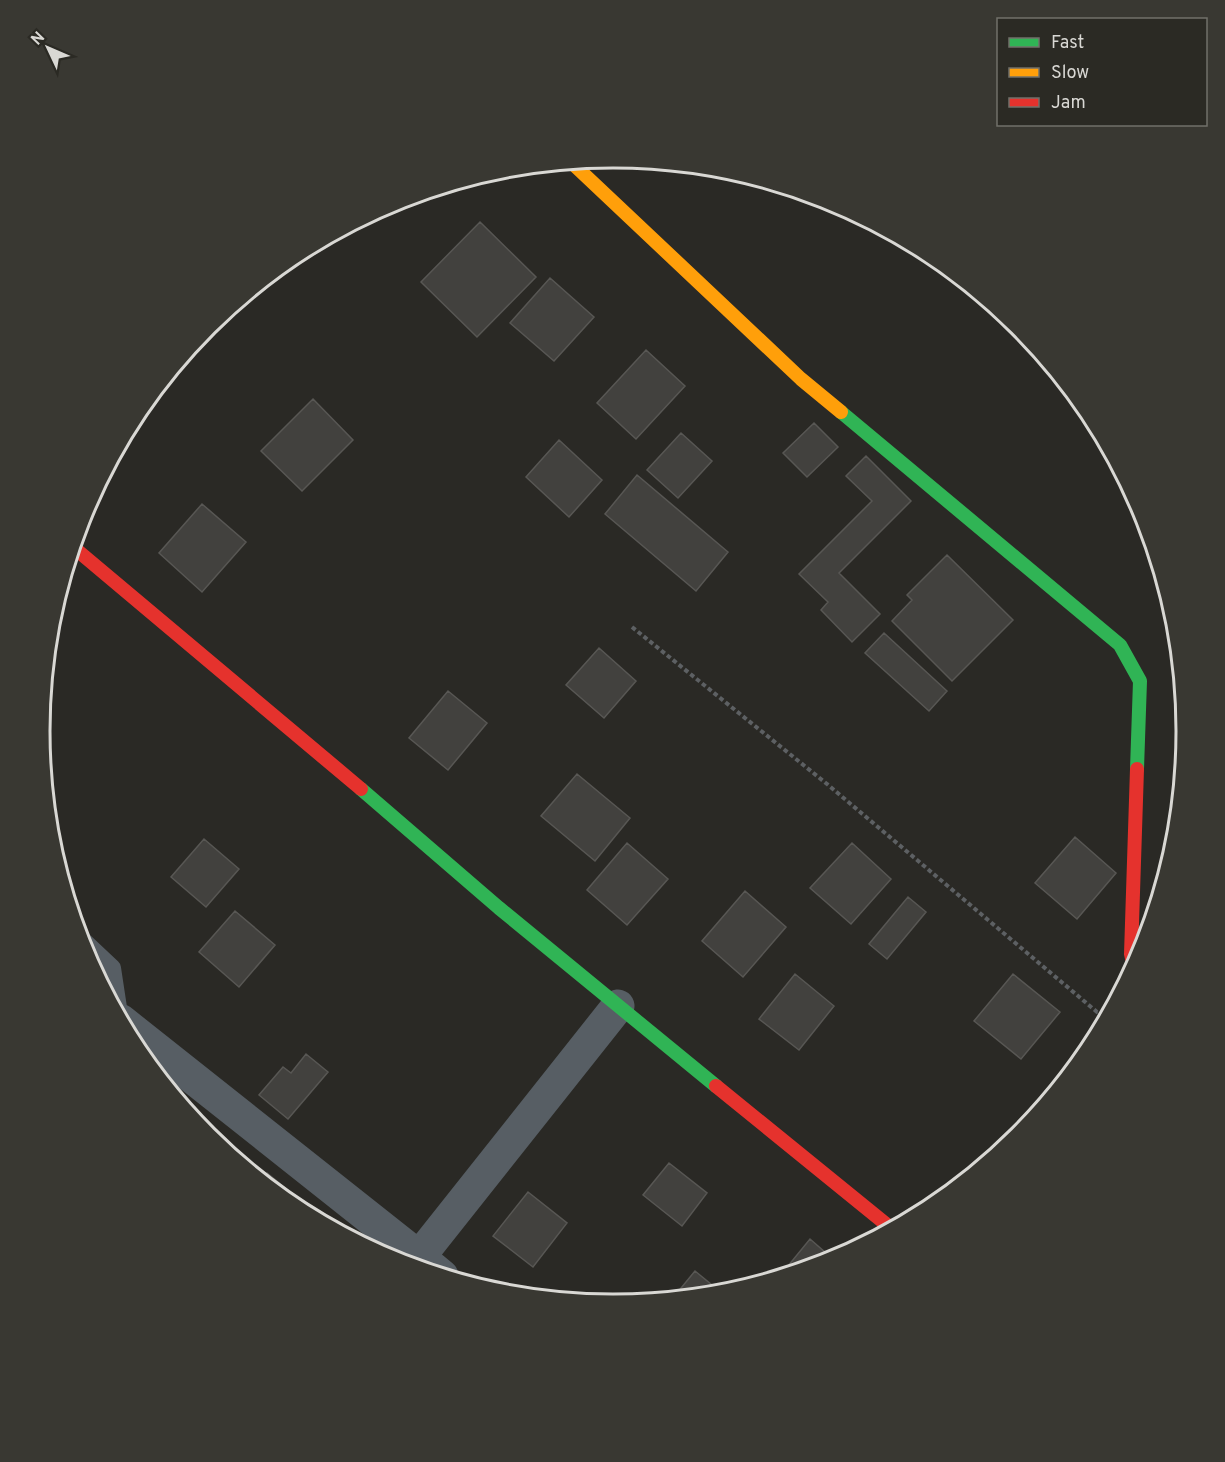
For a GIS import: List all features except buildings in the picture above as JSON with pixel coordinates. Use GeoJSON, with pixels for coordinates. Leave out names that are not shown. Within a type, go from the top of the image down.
{"type":"FeatureCollection","features":[{"type":"Feature","properties":{"kind":"street"},"geometry":{"type":"LineString","coordinates":[[578,169],[801,380],[1120,645],[1140,681],[1131,950]]}},
{"type":"Feature","properties":{"kind":"street"},"geometry":{"type":"LineString","coordinates":[[79,552],[400,821],[499,908],[885,1224]]}},
{"type":"Feature","properties":{"kind":"street"},"geometry":{"type":"LineString","coordinates":[[427,1262],[618,1006]]}},
{"type":"Feature","properties":{"kind":"street"},"geometry":{"type":"LineString","coordinates":[[140,1037],[410,1256]]}},
{"type":"Feature","properties":{"kind":"lane"},"geometry":{"type":"LineString","coordinates":[[95,952],[112,968],[116,995]]}},
{"type":"Feature","properties":{"kind":"path"},"geometry":{"type":"LineString","coordinates":[[632,627],[827,784],[1100,1013]]}},
{"type":"Feature","properties":{"kind":"traffic: fast"},"geometry":{"type":"LineString","coordinates":[[841,412],[1120,645],[1140,681],[1137,769]]}},
{"type":"Feature","properties":{"kind":"traffic: fast"},"geometry":{"type":"LineString","coordinates":[[361,789],[499,908],[716,1086]]}},
{"type":"Feature","properties":{"kind":"traffic: slow"},"geometry":{"type":"LineString","coordinates":[[578,169],[801,379],[841,412]]}},
{"type":"Feature","properties":{"kind":"traffic: jam"},"geometry":{"type":"LineString","coordinates":[[79,552],[361,789]]}},
{"type":"Feature","properties":{"kind":"traffic: jam"},"geometry":{"type":"LineString","coordinates":[[1131,950],[1137,769]]}},
{"type":"Feature","properties":{"kind":"traffic: jam"},"geometry":{"type":"LineString","coordinates":[[716,1086],[885,1224]]}}]}
